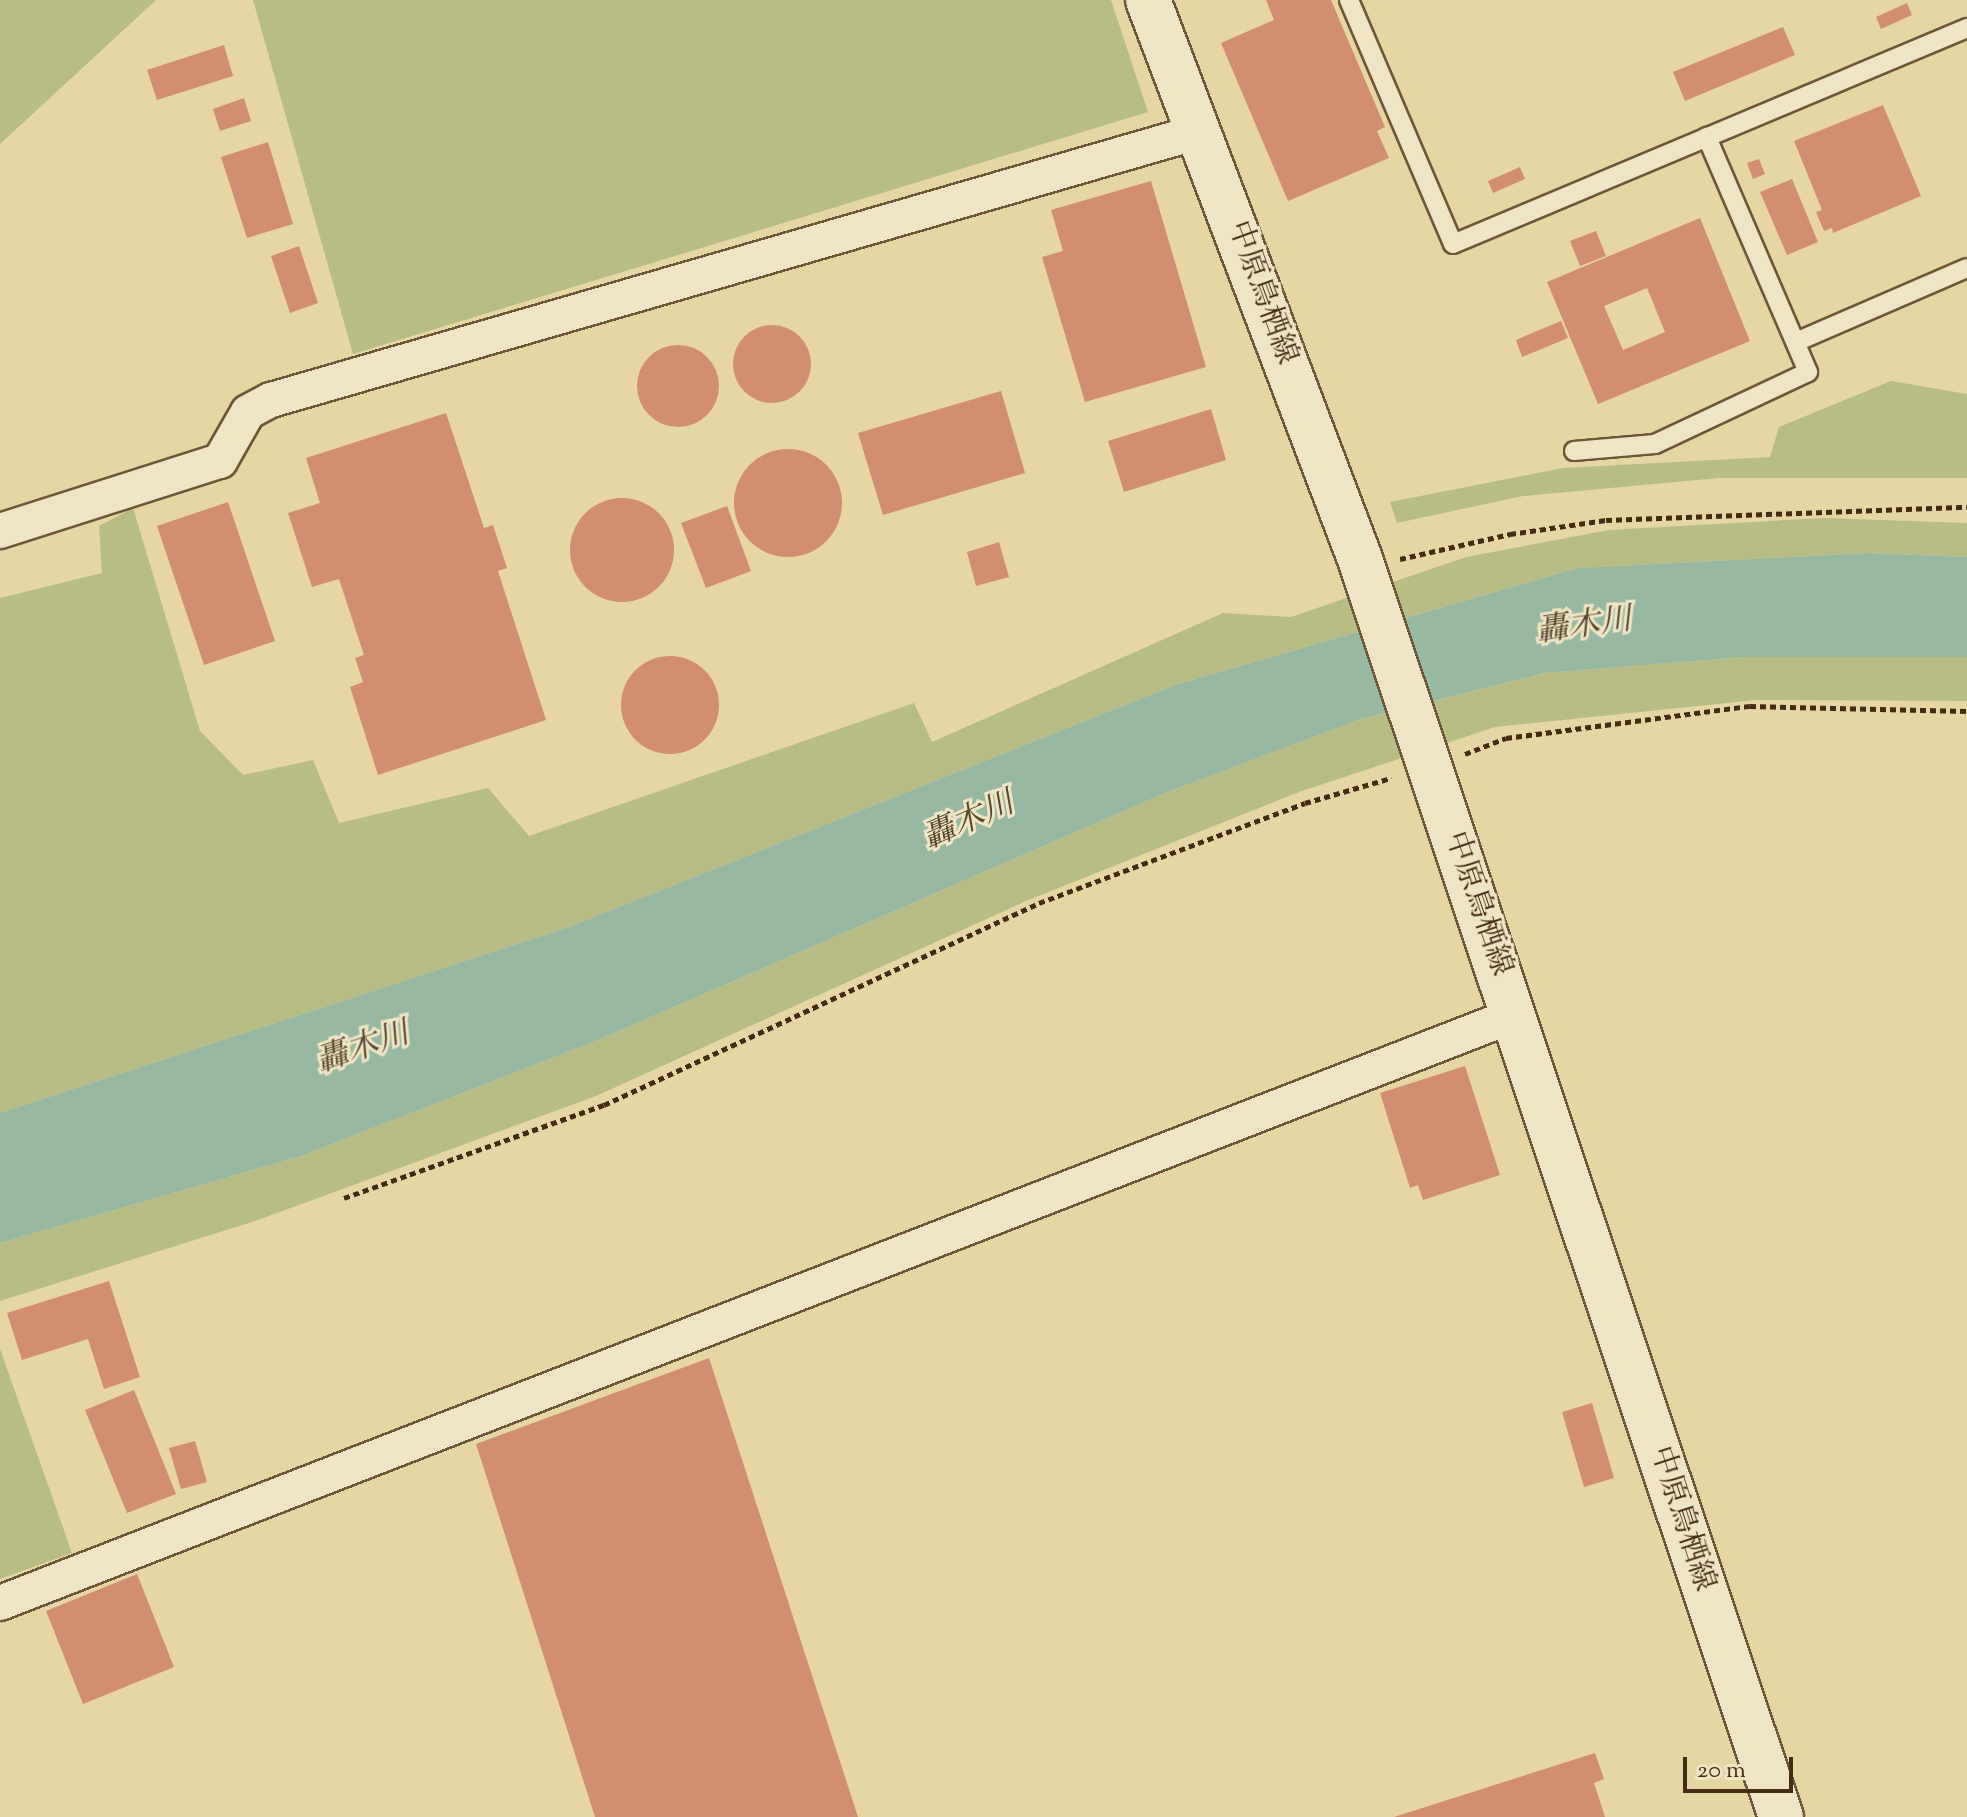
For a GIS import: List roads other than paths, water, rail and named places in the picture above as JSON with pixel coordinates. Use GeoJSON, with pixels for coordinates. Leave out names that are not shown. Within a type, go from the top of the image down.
{"type":"FeatureCollection","features":[{"type":"Feature","properties":{"kind":"main road","name":"中原鳥栖線"},"geometry":{"type":"LineString","coordinates":[[1148,0],[1201,131],[1363,569],[1781,1817]]}},
{"type":"Feature","properties":{"kind":"street"},"geometry":{"type":"LineString","coordinates":[[0,531],[220,461],[248,412],[271,400],[1201,131]]}},
{"type":"Feature","properties":{"kind":"street"},"geometry":{"type":"LineString","coordinates":[[0,1603],[1514,1015]]}},
{"type":"Feature","properties":{"kind":"lane"},"geometry":{"type":"LineString","coordinates":[[1349,0],[1453,244],[1967,28]]}},
{"type":"Feature","properties":{"kind":"lane"},"geometry":{"type":"LineString","coordinates":[[1574,451],[1655,444],[1808,372],[1707,137]]}},
{"type":"Feature","properties":{"kind":"lane"},"geometry":{"type":"LineString","coordinates":[[1796,342],[1967,268]]}},
{"type":"Feature","properties":{"kind":"water","name":"轟木川"},"geometry":{"type":"Polygon","coordinates":[[[1869,553],[1967,557],[1967,657],[1744,657],[1545,673],[1361,719],[1165,793],[598,1040],[301,1156],[0,1243],[0,1113],[569,927],[1175,685],[1578,568],[1869,553]]]}}]}
